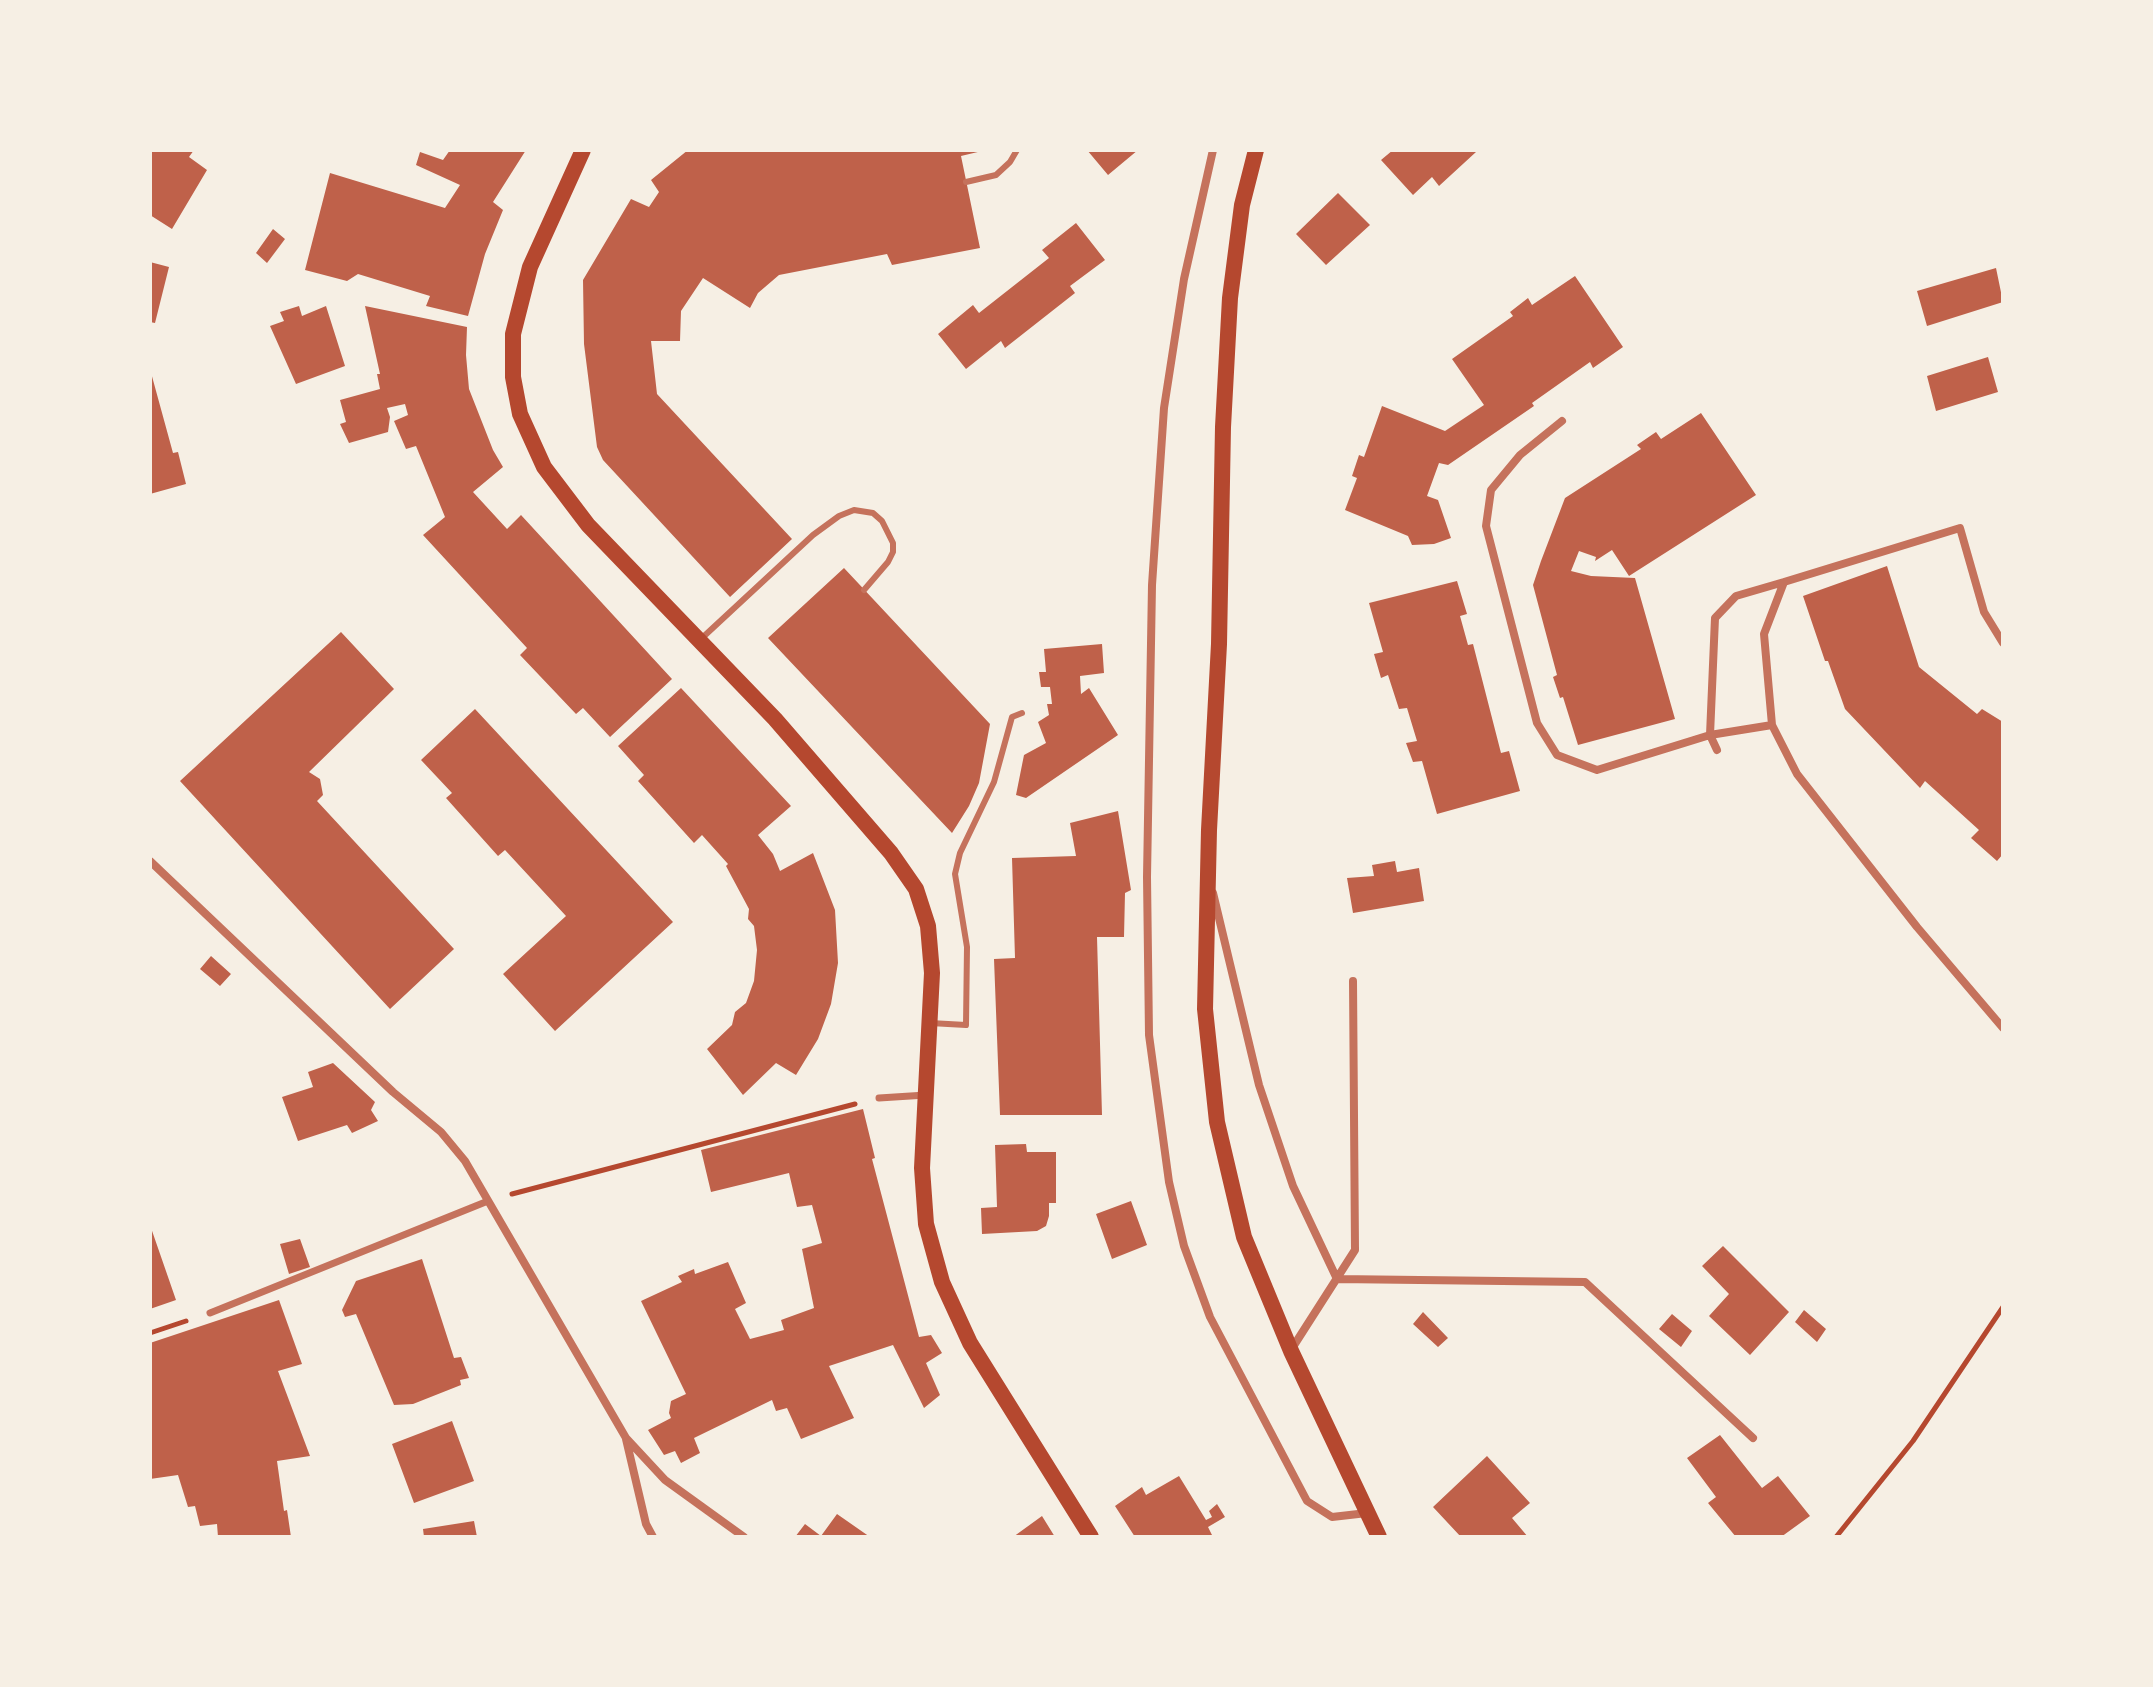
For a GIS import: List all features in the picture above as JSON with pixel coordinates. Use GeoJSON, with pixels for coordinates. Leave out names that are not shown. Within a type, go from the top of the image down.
{"type":"FeatureCollection","features":[{"type":"Feature","properties":{"kind":"main road"},"geometry":{"type":"LineString","coordinates":[[583,150],[530,267],[513,334],[513,377],[520,414],[544,467],[588,525],[775,719],[891,853],[916,889],[928,926],[932,973],[922,1168],[926,1224],[942,1282],[970,1343],[1091,1537]]}},
{"type":"Feature","properties":{"kind":"main road"},"geometry":{"type":"LineString","coordinates":[[1256,150],[1242,205],[1230,298],[1223,427],[1219,644],[1205,1009],[1217,1122],[1244,1237],[1291,1351],[1379,1537]]}},
{"type":"Feature","properties":{"kind":"street"},"geometry":{"type":"LineString","coordinates":[[1213,150],[1184,279],[1164,408],[1152,585],[1147,877],[1149,1035],[1169,1182],[1184,1246],[1210,1317],[1307,1501],[1332,1517],[1367,1513]]}},
{"type":"Feature","properties":{"kind":"street"},"geometry":{"type":"LineString","coordinates":[[1562,421],[1520,455],[1491,490],[1486,526],[1537,723],[1557,755],[1597,770],[1710,735],[1772,725]]}},
{"type":"Feature","properties":{"kind":"street"},"geometry":{"type":"LineString","coordinates":[[1717,750],[1710,735],[1715,618],[1736,596],[1960,528],[1984,612],[2003,643]]}},
{"type":"Feature","properties":{"kind":"street"},"geometry":{"type":"LineString","coordinates":[[1784,582],[1764,634],[1772,725],[1797,774],[1824,812],[2003,1028]]}},
{"type":"Feature","properties":{"kind":"street"},"geometry":{"type":"LineString","coordinates":[[150,861],[393,1092],[441,1132],[465,1161],[626,1438],[665,1480],[744,1537]]}},
{"type":"Feature","properties":{"kind":"street"},"geometry":{"type":"LineString","coordinates":[[1208,870],[1259,1085],[1293,1186],[1337,1279]]}},
{"type":"Feature","properties":{"kind":"street"},"geometry":{"type":"LineString","coordinates":[[1291,1351],[1355,1250],[1353,981]]}},
{"type":"Feature","properties":{"kind":"street"},"geometry":{"type":"LineString","coordinates":[[879,1098],[928,1095]]}},
{"type":"Feature","properties":{"kind":"street"},"geometry":{"type":"LineString","coordinates":[[210,1313],[488,1201]]}},
{"type":"Feature","properties":{"kind":"street"},"geometry":{"type":"LineString","coordinates":[[1337,1279],[1585,1282],[1753,1438]]}},
{"type":"Feature","properties":{"kind":"street"},"geometry":{"type":"LineString","coordinates":[[626,1438],[646,1524],[653,1537]]}},
{"type":"Feature","properties":{"kind":"lane"},"geometry":{"type":"LineString","coordinates":[[966,182],[996,175],[1017,150]]}},
{"type":"Feature","properties":{"kind":"lane"},"geometry":{"type":"LineString","coordinates":[[699,641],[813,535],[839,516],[854,510],[873,513],[882,521],[893,543],[888,562],[864,590]]}},
{"type":"Feature","properties":{"kind":"lane"},"geometry":{"type":"LineString","coordinates":[[930,1023],[966,1025],[967,947],[955,874],[960,853],[994,782],[1012,717],[1022,713]]}},
{"type":"Feature","properties":{"kind":"path"},"geometry":{"type":"LineString","coordinates":[[488,1201],[879,1098]]}},
{"type":"Feature","properties":{"kind":"path"},"geometry":{"type":"LineString","coordinates":[[1836,1537],[1913,1441],[2003,1307]]}},
{"type":"Feature","properties":{"kind":"path"},"geometry":{"type":"LineString","coordinates":[[150,1333],[210,1313]]}},
{"type":"Feature","properties":{"kind":"building"},"geometry":{"type":"Polygon","coordinates":[[[150,150],[194,150],[189,157],[207,170],[172,229],[150,215],[150,150]]]}},
{"type":"Feature","properties":{"kind":"building"},"geometry":{"type":"Polygon","coordinates":[[[450,150],[526,150],[493,202],[503,210],[485,254],[468,316],[426,306],[430,296],[358,274],[347,281],[305,270],[330,173],[445,208],[460,185],[416,165],[420,152],[443,160],[450,150]]]}},
{"type":"Feature","properties":{"kind":"building"},"geometry":{"type":"Polygon","coordinates":[[[688,150],[982,151],[961,156],[980,248],[892,265],[887,254],[779,275],[758,293],[750,308],[703,278],[681,311],[680,341],[651,341],[657,394],[792,539],[730,597],[603,460],[597,447],[584,344],[583,280],[631,199],[649,207],[659,192],[651,180],[688,150]]]}},
{"type":"Feature","properties":{"kind":"building"},"geometry":{"type":"Polygon","coordinates":[[[1087,150],[1138,150],[1108,175],[1087,150]]]}},
{"type":"Feature","properties":{"kind":"building"},"geometry":{"type":"Polygon","coordinates":[[[1393,150],[1476,152],[1439,186],[1432,177],[1413,195],[1381,160],[1393,150]]]}},
{"type":"Feature","properties":{"kind":"building"},"geometry":{"type":"Polygon","coordinates":[[[1338,193],[1370,225],[1326,265],[1296,234],[1338,193]]]}},
{"type":"Feature","properties":{"kind":"building"},"geometry":{"type":"Polygon","coordinates":[[[1076,223],[1105,260],[1070,286],[1075,293],[1005,348],[1001,341],[966,369],[938,334],[973,305],[979,313],[1049,258],[1042,250],[1076,223]]]}},
{"type":"Feature","properties":{"kind":"building"},"geometry":{"type":"Polygon","coordinates":[[[273,229],[285,239],[267,263],[256,253],[273,229]]]}},
{"type":"Feature","properties":{"kind":"building"},"geometry":{"type":"Polygon","coordinates":[[[150,262],[169,267],[155,323],[150,322],[150,262]]]}},
{"type":"Feature","properties":{"kind":"building"},"geometry":{"type":"Polygon","coordinates":[[[1996,268],[2003,302],[1927,326],[1917,291],[1996,268]]]}},
{"type":"Feature","properties":{"kind":"building"},"geometry":{"type":"Polygon","coordinates":[[[1575,276],[1623,347],[1593,368],[1590,362],[1532,403],[1534,406],[1448,465],[1439,463],[1427,496],[1438,500],[1451,538],[1434,544],[1412,545],[1408,536],[1345,510],[1357,478],[1352,476],[1359,455],[1364,457],[1382,406],[1445,431],[1484,405],[1452,359],[1513,316],[1510,312],[1528,298],[1532,305],[1575,276]]]}},
{"type":"Feature","properties":{"kind":"building"},"geometry":{"type":"Polygon","coordinates":[[[299,306],[302,316],[326,306],[345,366],[296,384],[270,326],[284,321],[280,312],[299,306]]]}},
{"type":"Feature","properties":{"kind":"building"},"geometry":{"type":"Polygon","coordinates":[[[365,306],[467,327],[469,389],[503,467],[473,492],[507,529],[521,515],[672,679],[610,737],[583,708],[576,714],[520,655],[527,648],[423,535],[445,517],[416,446],[406,449],[394,421],[408,415],[405,404],[387,408],[390,417],[388,432],[349,443],[340,424],[346,422],[340,400],[380,389],[377,374],[380,374],[365,306]]]}},
{"type":"Feature","properties":{"kind":"building"},"geometry":{"type":"Polygon","coordinates":[[[1988,357],[1998,392],[1936,411],[1927,376],[1988,357]]]}},
{"type":"Feature","properties":{"kind":"building"},"geometry":{"type":"Polygon","coordinates":[[[150,369],[173,453],[178,452],[186,484],[150,494],[150,369]]]}},
{"type":"Feature","properties":{"kind":"building"},"geometry":{"type":"Polygon","coordinates":[[[1701,413],[1756,495],[1629,576],[1612,550],[1595,561],[1596,557],[1579,551],[1571,571],[1591,576],[1635,578],[1675,719],[1578,745],[1563,697],[1560,698],[1553,677],[1557,675],[1533,585],[1541,561],[1565,498],[1641,449],[1637,445],[1656,432],[1661,439],[1701,413]]]}},
{"type":"Feature","properties":{"kind":"building"},"geometry":{"type":"Polygon","coordinates":[[[1887,566],[1919,667],[1977,714],[1982,709],[2003,722],[2003,854],[1997,861],[1971,838],[1979,830],[1925,781],[1920,788],[1845,709],[1828,661],[1825,661],[1803,596],[1887,566]]]}},
{"type":"Feature","properties":{"kind":"building"},"geometry":{"type":"Polygon","coordinates":[[[844,568],[990,724],[979,783],[952,833],[768,638],[844,568]]]}},
{"type":"Feature","properties":{"kind":"building"},"geometry":{"type":"Polygon","coordinates":[[[1457,581],[1467,614],[1460,616],[1468,645],[1473,644],[1501,753],[1509,751],[1520,791],[1437,814],[1422,761],[1413,762],[1406,743],[1417,741],[1407,708],[1399,709],[1388,675],[1381,678],[1374,654],[1383,652],[1369,603],[1457,581]]]}},
{"type":"Feature","properties":{"kind":"building"},"geometry":{"type":"Polygon","coordinates":[[[341,632],[394,689],[309,772],[320,779],[323,795],[317,801],[454,949],[390,1009],[180,781],[341,632]]]}},
{"type":"Feature","properties":{"kind":"building"},"geometry":{"type":"Polygon","coordinates":[[[1102,644],[1104,673],[1080,676],[1081,694],[1089,688],[1118,735],[1026,798],[1016,795],[1024,755],[1046,743],[1038,722],[1049,715],[1047,704],[1052,704],[1050,687],[1041,687],[1039,672],[1046,672],[1044,649],[1102,644]]]}},
{"type":"Feature","properties":{"kind":"building"},"geometry":{"type":"Polygon","coordinates":[[[681,688],[791,806],[758,835],[773,854],[780,871],[813,853],[835,910],[838,963],[831,1004],[818,1039],[796,1075],[776,1063],[743,1095],[707,1049],[732,1025],[735,1012],[746,1003],[754,981],[757,950],[754,926],[748,919],[749,909],[726,866],[728,864],[702,835],[694,843],[638,781],[644,775],[618,746],[681,688]]]}},
{"type":"Feature","properties":{"kind":"building"},"geometry":{"type":"Polygon","coordinates":[[[475,709],[673,922],[555,1031],[503,974],[566,916],[505,850],[498,856],[446,798],[452,793],[421,760],[475,709]]]}},
{"type":"Feature","properties":{"kind":"building"},"geometry":{"type":"Polygon","coordinates":[[[1118,811],[1131,890],[1125,893],[1124,937],[1097,937],[1102,1115],[1000,1115],[994,959],[1015,958],[1012,858],[1076,856],[1070,823],[1118,811]]]}},
{"type":"Feature","properties":{"kind":"building"},"geometry":{"type":"Polygon","coordinates":[[[1395,861],[1397,872],[1419,868],[1424,901],[1353,913],[1347,878],[1374,876],[1372,865],[1395,861]]]}},
{"type":"Feature","properties":{"kind":"building"},"geometry":{"type":"Polygon","coordinates":[[[211,956],[231,974],[220,986],[200,969],[211,956]]]}},
{"type":"Feature","properties":{"kind":"building"},"geometry":{"type":"Polygon","coordinates":[[[333,1063],[375,1102],[371,1110],[378,1121],[352,1133],[347,1125],[298,1141],[282,1097],[313,1087],[308,1072],[333,1063]]]}},
{"type":"Feature","properties":{"kind":"building"},"geometry":{"type":"Polygon","coordinates":[[[863,1109],[875,1158],[872,1159],[919,1337],[931,1335],[942,1353],[926,1363],[940,1395],[924,1408],[893,1345],[829,1366],[854,1418],[801,1439],[787,1408],[776,1411],[772,1400],[694,1438],[700,1453],[681,1463],[675,1451],[664,1455],[648,1430],[671,1418],[671,1401],[686,1394],[641,1301],[682,1282],[678,1276],[694,1269],[695,1274],[728,1262],[746,1303],[735,1309],[750,1339],[784,1330],[781,1320],[814,1308],[802,1249],[822,1243],[812,1205],[797,1207],[789,1173],[711,1192],[701,1150],[863,1109]]]}},
{"type":"Feature","properties":{"kind":"building"},"geometry":{"type":"Polygon","coordinates":[[[1026,1144],[1027,1152],[1056,1152],[1056,1203],[1049,1203],[1046,1226],[1037,1231],[982,1234],[981,1208],[997,1207],[995,1145],[1026,1144]]]}},
{"type":"Feature","properties":{"kind":"building"},"geometry":{"type":"Polygon","coordinates":[[[1131,1201],[1147,1245],[1112,1259],[1096,1214],[1131,1201]]]}},
{"type":"Feature","properties":{"kind":"building"},"geometry":{"type":"Polygon","coordinates":[[[150,1225],[176,1300],[150,1309],[150,1225]]]}},
{"type":"Feature","properties":{"kind":"building"},"geometry":{"type":"Polygon","coordinates":[[[300,1239],[310,1267],[289,1274],[280,1244],[300,1239]]]}},
{"type":"Feature","properties":{"kind":"building"},"geometry":{"type":"Polygon","coordinates":[[[1723,1246],[1789,1312],[1750,1355],[1709,1316],[1729,1294],[1702,1266],[1723,1246]]]}},
{"type":"Feature","properties":{"kind":"building"},"geometry":{"type":"Polygon","coordinates":[[[422,1259],[454,1358],[461,1357],[469,1378],[460,1380],[461,1385],[413,1404],[394,1405],[356,1314],[345,1317],[342,1310],[356,1281],[422,1259]]]}},
{"type":"Feature","properties":{"kind":"building"},"geometry":{"type":"Polygon","coordinates":[[[279,1300],[302,1364],[278,1371],[310,1456],[277,1461],[291,1537],[218,1537],[217,1524],[200,1526],[195,1506],[188,1507],[178,1475],[150,1479],[150,1343],[279,1300]]]}},
{"type":"Feature","properties":{"kind":"building"},"geometry":{"type":"Polygon","coordinates":[[[1804,1310],[1826,1329],[1817,1342],[1795,1322],[1804,1310]]]}},
{"type":"Feature","properties":{"kind":"building"},"geometry":{"type":"Polygon","coordinates":[[[1423,1312],[1448,1338],[1438,1347],[1413,1324],[1423,1312]]]}},
{"type":"Feature","properties":{"kind":"building"},"geometry":{"type":"Polygon","coordinates":[[[1672,1314],[1692,1331],[1681,1347],[1659,1329],[1672,1314]]]}},
{"type":"Feature","properties":{"kind":"building"},"geometry":{"type":"Polygon","coordinates":[[[452,1421],[474,1481],[414,1503],[392,1444],[452,1421]]]}},
{"type":"Feature","properties":{"kind":"building"},"geometry":{"type":"Polygon","coordinates":[[[1720,1435],[1762,1488],[1778,1476],[1810,1516],[1781,1537],[1736,1537],[1708,1503],[1716,1497],[1687,1458],[1720,1435]]]}},
{"type":"Feature","properties":{"kind":"building"},"geometry":{"type":"Polygon","coordinates":[[[1487,1456],[1530,1503],[1512,1518],[1528,1537],[1461,1537],[1433,1507],[1487,1456]]]}},
{"type":"Feature","properties":{"kind":"building"},"geometry":{"type":"Polygon","coordinates":[[[1179,1476],[1206,1520],[1212,1517],[1209,1511],[1217,1504],[1225,1517],[1208,1527],[1213,1537],[1135,1537],[1115,1506],[1142,1487],[1146,1495],[1179,1476]]]}},
{"type":"Feature","properties":{"kind":"building"},"geometry":{"type":"Polygon","coordinates":[[[837,1514],[870,1537],[795,1537],[805,1524],[821,1536],[837,1514]]]}},
{"type":"Feature","properties":{"kind":"building"},"geometry":{"type":"Polygon","coordinates":[[[1042,1516],[1055,1537],[1013,1537],[1042,1516]]]}},
{"type":"Feature","properties":{"kind":"building"},"geometry":{"type":"Polygon","coordinates":[[[474,1521],[477,1537],[424,1537],[423,1529],[474,1521]]]}}]}
